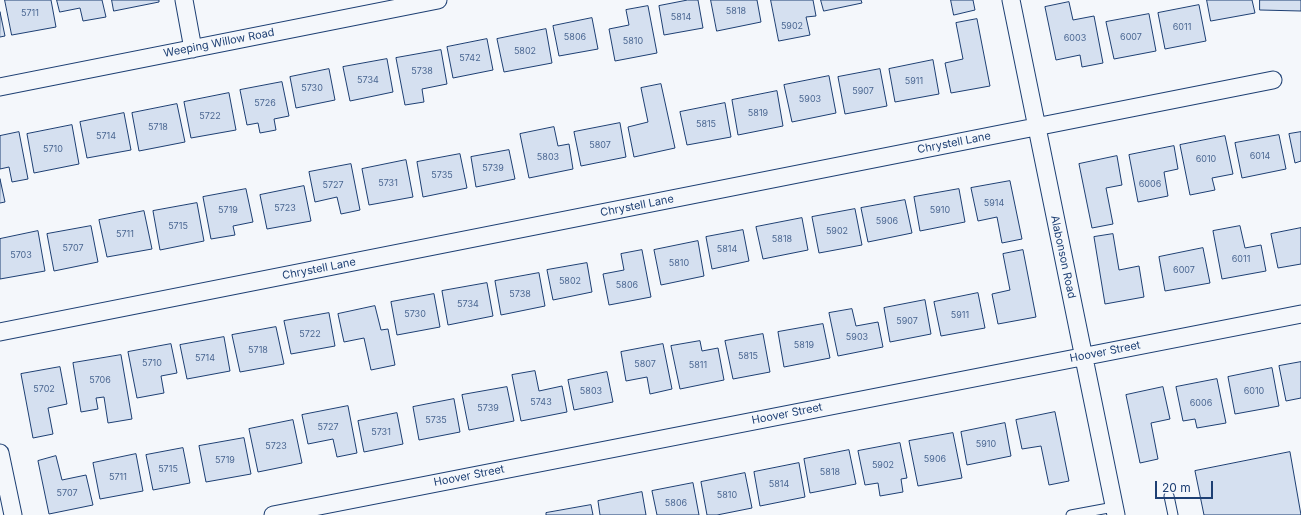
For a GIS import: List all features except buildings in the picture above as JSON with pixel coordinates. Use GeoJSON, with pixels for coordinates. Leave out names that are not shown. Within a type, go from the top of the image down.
{"type":"FeatureCollection","features":[{"type":"Feature","properties":{"kind":"street"},"geometry":{"type":"LineString","coordinates":[[184,0],[193,49]]}},
{"type":"Feature","properties":{"kind":"street","name":"Weeping Willow Road"},"geometry":{"type":"LineString","coordinates":[[0,87],[438,0]]}},
{"type":"Feature","properties":{"kind":"street","name":"Alabonson Road"},"geometry":{"type":"LineString","coordinates":[[1011,0],[1115,511]]}},
{"type":"Feature","properties":{"kind":"street","name":"Chrystell Lane"},"geometry":{"type":"LineString","coordinates":[[0,332],[1273,80]]}},
{"type":"Feature","properties":{"kind":"street","name":"Hoover Street"},"geometry":{"type":"LineString","coordinates":[[273,515],[290,513],[1301,314]]}},
{"type":"Feature","properties":{"kind":"street"},"geometry":{"type":"LineString","coordinates":[[0,453],[13,515]]}},
{"type":"Feature","properties":{"kind":"lane"},"geometry":{"type":"LineString","coordinates":[[1169,496],[1173,515]]}},
{"type":"Feature","properties":{"kind":"lane"},"geometry":{"type":"LineString","coordinates":[[1072,515],[1115,511]]}}]}
